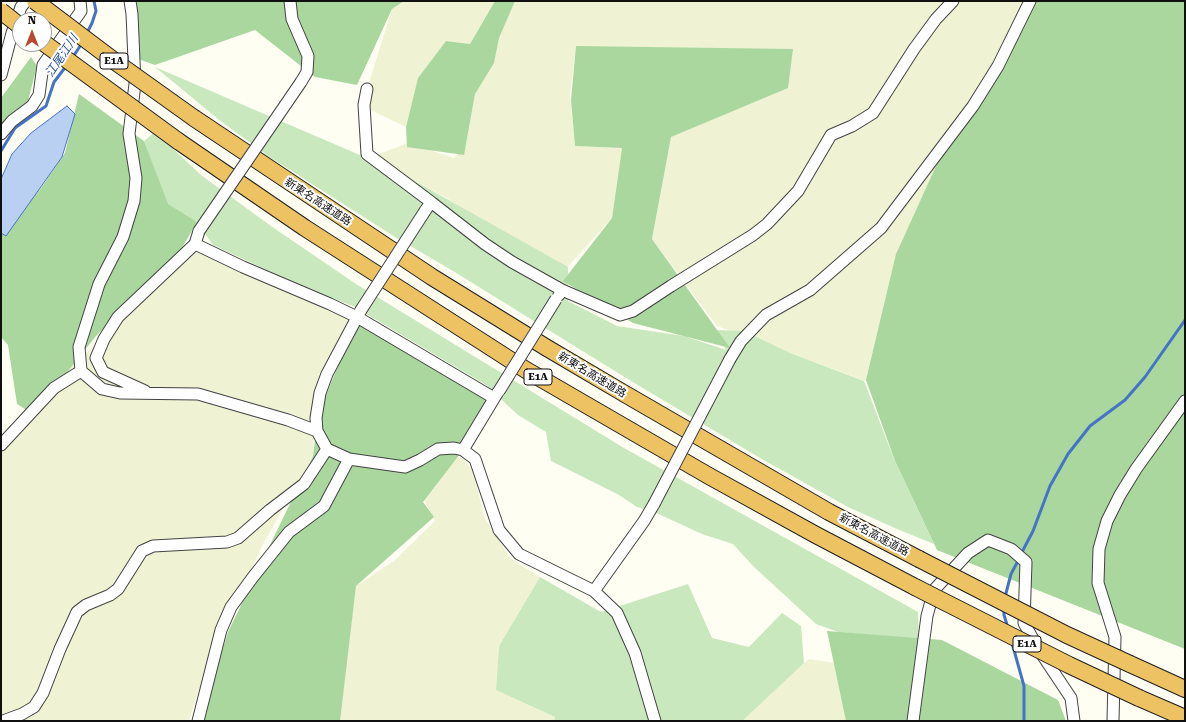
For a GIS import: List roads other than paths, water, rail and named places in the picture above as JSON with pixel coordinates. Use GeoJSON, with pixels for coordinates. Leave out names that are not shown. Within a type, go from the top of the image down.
{"type":"FeatureCollection","features":[{"type":"Feature","properties":{"kind":"highway","name":"新東名高速道路"},"geometry":{"type":"LineString","coordinates":[[35,1],[117,63],[194,118],[432,277],[540,344],[829,512],[1066,635],[1185,689]]}},
{"type":"Feature","properties":{"kind":"highway"},"geometry":{"type":"LineString","coordinates":[[1,12],[12,20]]}},
{"type":"Feature","properties":{"kind":"highway","name":"E1A"},"geometry":{"type":"LineString","coordinates":[[52,49],[178,141],[305,228],[526,370],[709,476],[816,535],[1062,662],[1185,718]]}},
{"type":"Feature","properties":{"kind":"street"},"geometry":{"type":"LineString","coordinates":[[1,75],[12,33],[21,7],[26,1]]}},
{"type":"Feature","properties":{"kind":"street"},"geometry":{"type":"LineString","coordinates":[[1,134],[12,121],[32,106],[39,95],[43,65],[80,11],[80,1]]}},
{"type":"Feature","properties":{"kind":"street"},"geometry":{"type":"LineString","coordinates":[[130,1],[132,14],[135,84],[129,134],[136,178],[134,201],[123,237],[99,284],[79,347],[81,371],[102,389],[120,393],[198,394],[288,420],[317,431]]}},
{"type":"Feature","properties":{"kind":"street"},"geometry":{"type":"LineString","coordinates":[[151,393],[103,372],[96,358],[104,339],[118,317],[194,244],[199,230],[307,72],[308,56],[292,19],[290,1]]}},
{"type":"Feature","properties":{"kind":"street"},"geometry":{"type":"LineString","coordinates":[[366,89],[364,105],[367,154],[428,207],[559,294],[620,315],[633,311],[753,235],[767,224],[798,191],[831,135],[852,126],[873,113],[914,49],[936,19],[953,1]]}},
{"type":"Feature","properties":{"kind":"street"},"geometry":{"type":"LineString","coordinates":[[594,591],[644,521],[654,504],[730,359],[741,341],[766,316],[810,290],[881,228],[973,106],[994,73],[1030,1]]}},
{"type":"Feature","properties":{"kind":"street"},"geometry":{"type":"LineString","coordinates":[[428,207],[359,314],[327,374],[320,393],[316,418],[317,431],[327,449],[349,458],[405,467],[438,449],[454,448],[464,450],[475,459],[499,530],[519,554],[594,591],[617,613],[635,653],[655,721]]}},
{"type":"Feature","properties":{"kind":"street"},"geometry":{"type":"LineString","coordinates":[[194,244],[243,267],[359,314],[497,394]]}},
{"type":"Feature","properties":{"kind":"street"},"geometry":{"type":"LineString","coordinates":[[464,450],[559,294]]}},
{"type":"Feature","properties":{"kind":"street"},"geometry":{"type":"LineString","coordinates":[[1,445],[54,388],[81,371]]}},
{"type":"Feature","properties":{"kind":"street"},"geometry":{"type":"LineString","coordinates":[[1113,721],[1115,637],[1098,583],[1099,549],[1107,521],[1120,495],[1136,469],[1185,401]]}},
{"type":"Feature","properties":{"kind":"street"},"geometry":{"type":"LineString","coordinates":[[3,721],[22,714],[34,707],[43,693],[76,612],[86,605],[110,595],[118,589],[142,551],[153,546],[227,542],[238,538],[270,510],[304,484],[327,449]]}},
{"type":"Feature","properties":{"kind":"street"},"geometry":{"type":"LineString","coordinates":[[198,721],[221,630],[231,607],[289,532],[324,506],[349,458]]}},
{"type":"Feature","properties":{"kind":"street"},"geometry":{"type":"LineString","coordinates":[[913,721],[927,616],[934,590],[968,553],[988,540],[1011,549],[1026,562],[1024,622],[1038,650],[1071,698],[1074,721]]}},
{"type":"Feature","properties":{"kind":"water"},"geometry":{"type":"Polygon","coordinates":[[[67,106],[75,114],[62,157],[6,236],[1,233],[1,179],[12,154],[31,133],[67,106]]]}},
{"type":"Feature","properties":{"kind":"waterway","name":"江尾江川"},"geometry":{"type":"LineString","coordinates":[[87,33],[96,11],[94,1]]}},
{"type":"Feature","properties":{"kind":"waterway","name":"江尾江川"},"geometry":{"type":"LineString","coordinates":[[73,57],[82,43]]}},
{"type":"Feature","properties":{"kind":"waterway","name":"江尾江川"},"geometry":{"type":"LineString","coordinates":[[1,151],[15,128],[46,106],[54,82],[67,65]]}},
{"type":"Feature","properties":{"kind":"waterway"},"geometry":{"type":"LineString","coordinates":[[1021,554],[1033,531],[1050,486],[1068,454],[1090,426],[1125,400],[1145,377],[1185,320]]}},
{"type":"Feature","properties":{"kind":"waterway"},"geometry":{"type":"LineString","coordinates":[[1005,597],[1011,574],[1019,559]]}},
{"type":"Feature","properties":{"kind":"waterway"},"geometry":{"type":"LineString","coordinates":[[1004,608],[1004,615],[1008,628]]}},
{"type":"Feature","properties":{"kind":"waterway"},"geometry":{"type":"LineString","coordinates":[[1012,643],[1024,686],[1024,721]]}}]}
